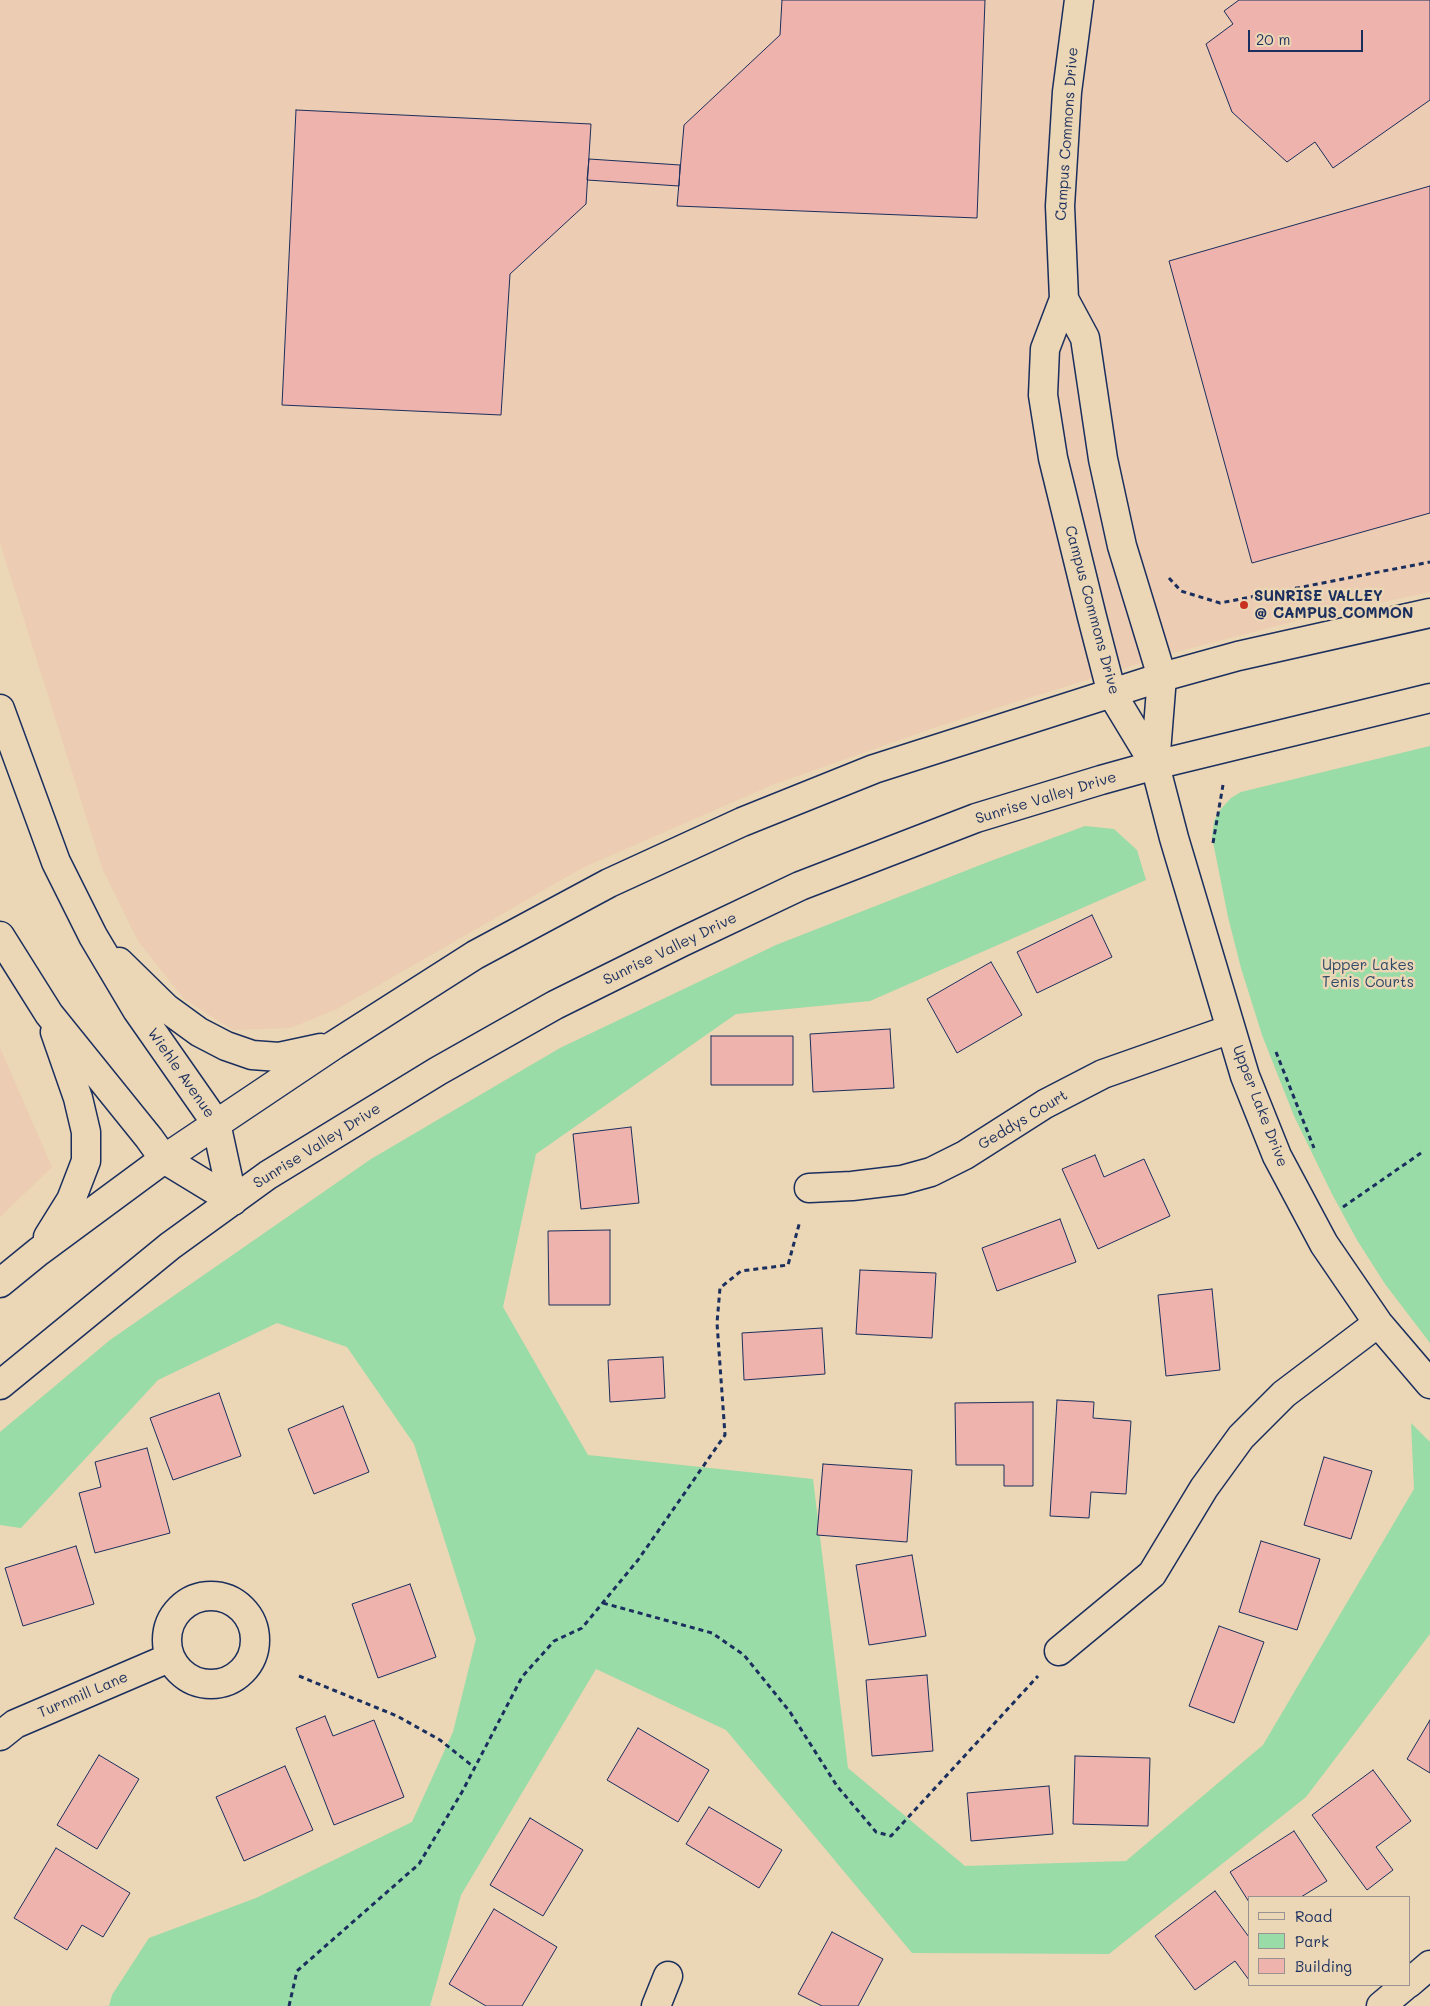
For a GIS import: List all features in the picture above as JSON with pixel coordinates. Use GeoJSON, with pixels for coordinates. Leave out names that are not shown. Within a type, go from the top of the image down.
{"type":"FeatureCollection","features":[{"type":"Feature","properties":{"kind":"main road","name":"Campus Commons Drive"},"geometry":{"type":"LineString","coordinates":[[1079,0],[1067,92],[1060,206],[1064,299],[1045,349],[1043,395],[1053,458],[1112,694],[1155,765]]}},
{"type":"Feature","properties":{"kind":"main road","name":"Campus Commons Drive"},"geometry":{"type":"LineString","coordinates":[[1064,299],[1085,338],[1103,459],[1120,536],[1138,603],[1162,677],[1155,765]]}},
{"type":"Feature","properties":{"kind":"main road"},"geometry":{"type":"LineString","coordinates":[[0,1284],[38,1252],[164,1159],[334,1045],[475,955],[609,883],[733,826],[874,768],[1162,677],[1238,656],[1430,613]]}},
{"type":"Feature","properties":{"kind":"main road","name":"Sunrise Valley Drive"},"geometry":{"type":"LineString","coordinates":[[0,1385],[170,1246],[268,1175],[438,1071],[555,1005],[682,942],[800,886],[976,818],[1155,765],[1430,698]]}},
{"type":"Feature","properties":{"kind":"main road","name":"Wiehle Avenue"},"geometry":{"type":"LineString","coordinates":[[0,709],[56,862],[92,936],[137,1010],[216,1124],[233,1201]]}},
{"type":"Feature","properties":{"kind":"main road","name":"Upper Lake Drive"},"geometry":{"type":"LineString","coordinates":[[1155,765],[1174,838],[1245,1076],[1277,1156],[1324,1244],[1378,1323],[1430,1384]]}},
{"type":"Feature","properties":{"kind":"main road"},"geometry":{"type":"LineString","coordinates":[[0,936],[49,1014],[164,1159],[233,1201]]}},
{"type":"Feature","properties":{"kind":"main road"},"geometry":{"type":"LineString","coordinates":[[92,936],[166,1008],[199,1032],[226,1046],[252,1056],[279,1056],[334,1045]]}},
{"type":"Feature","properties":{"kind":"main road"},"geometry":{"type":"LineString","coordinates":[[38,1252],[71,1200],[86,1161],[86,1132],[78,1098],[49,1014]]}},
{"type":"Feature","properties":{"kind":"main road","name":"Geddys Court"},"geometry":{"type":"LineString","coordinates":[[810,1188],[885,1182],[931,1172],[965,1155],[1045,1104],[1102,1074],[1231,1029]]}},
{"type":"Feature","properties":{"kind":"main road"},"geometry":{"type":"LineString","coordinates":[[1059,1652],[1152,1574],[1204,1488],[1241,1437],[1284,1394],[1378,1323]]}},
{"type":"Feature","properties":{"kind":"main road","name":"Turnmill Lane"},"geometry":{"type":"LineString","coordinates":[[0,1736],[15,1724],[169,1658]]}},
{"type":"Feature","properties":{"kind":"main road"},"geometry":{"type":"LineString","coordinates":[[1410,1982],[1430,1965]]}},
{"type":"Feature","properties":{"kind":"main road"},"geometry":{"type":"LineString","coordinates":[[656,2006],[668,1976]]}},
{"type":"Feature","properties":{"kind":"main road"},"geometry":{"type":"LineString","coordinates":[[1381,2006],[1405,1986]]}},
{"type":"Feature","properties":{"kind":"path"},"geometry":{"type":"LineString","coordinates":[[1163,572],[1181,591],[1220,603],[1430,562]]}},
{"type":"Feature","properties":{"kind":"path"},"geometry":{"type":"LineString","coordinates":[[1213,845],[1223,785]]}},
{"type":"Feature","properties":{"kind":"path"},"geometry":{"type":"LineString","coordinates":[[1275,1050],[1317,1156]]}},
{"type":"Feature","properties":{"kind":"path"},"geometry":{"type":"LineString","coordinates":[[1342,1208],[1421,1153]]}},
{"type":"Feature","properties":{"kind":"path"},"geometry":{"type":"LineString","coordinates":[[289,2006],[297,1971],[419,1864],[475,1768],[522,1677],[554,1641],[582,1628],[603,1603],[638,1560],[725,1435],[718,1323],[720,1288],[740,1271],[788,1265],[810,1188]]}},
{"type":"Feature","properties":{"kind":"path"},"geometry":{"type":"LineString","coordinates":[[1338,1199],[1346,1216]]}},
{"type":"Feature","properties":{"kind":"path"},"geometry":{"type":"LineString","coordinates":[[603,1603],[712,1633],[744,1655],[790,1712],[837,1786],[876,1832],[891,1836],[1011,1707],[1059,1652]]}},
{"type":"Feature","properties":{"kind":"path"},"geometry":{"type":"LineString","coordinates":[[299,1676],[397,1716],[440,1740],[475,1768]]}},
{"type":"Feature","properties":{"kind":"shaded area"},"geometry":{"type":"Polygon","coordinates":[[[0,0],[1430,0],[1430,592],[1303,619],[1176,652],[939,726],[772,785],[582,868],[337,1009],[290,1028],[233,1030],[184,999],[138,941],[103,870],[0,543],[0,0]]]}},
{"type":"Feature","properties":{"kind":"shaded area"},"geometry":{"type":"Polygon","coordinates":[[[0,1048],[52,1167],[0,1217],[0,1048]]]}},
{"type":"Feature","properties":{"kind":"green space","name":"Upper Lakes Tenis Courts"},"geometry":{"type":"Polygon","coordinates":[[[1430,746],[1430,1343],[1385,1284],[1357,1240],[1294,1116],[1262,1035],[1241,968],[1228,917],[1212,837],[1214,821],[1220,810],[1231,798],[1241,792],[1430,746]]]}},
{"type":"Feature","properties":{"kind":"green space"},"geometry":{"type":"Polygon","coordinates":[[[1085,826],[1114,829],[1137,850],[1146,880],[870,1001],[736,1014],[536,1154],[503,1307],[588,1455],[813,1479],[848,1768],[965,1866],[1126,1861],[1263,1745],[1414,1489],[1411,1423],[1430,1442],[1430,1634],[1306,1797],[1109,1954],[912,1953],[726,1730],[596,1669],[461,1895],[430,2006],[109,2006],[112,1995],[149,1938],[256,1898],[412,1822],[453,1732],[476,1639],[414,1444],[347,1347],[277,1323],[158,1380],[21,1528],[0,1525],[0,1432],[110,1340],[371,1159],[560,1048],[776,945],[1085,826]]]}},
{"type":"Feature","properties":{"kind":"building"},"geometry":{"type":"Polygon","coordinates":[[[782,0],[985,0],[977,218],[677,206],[684,125],[780,35],[782,0]]]}},
{"type":"Feature","properties":{"kind":"building"},"geometry":{"type":"Polygon","coordinates":[[[1239,0],[1430,0],[1430,100],[1333,168],[1315,142],[1287,162],[1232,112],[1206,44],[1233,24],[1224,11],[1239,0]]]}},
{"type":"Feature","properties":{"kind":"building"},"geometry":{"type":"Polygon","coordinates":[[[296,110],[591,124],[586,204],[510,274],[501,415],[282,405],[296,110]]]}},
{"type":"Feature","properties":{"kind":"building"},"geometry":{"type":"Polygon","coordinates":[[[589,159],[680,165],[679,186],[587,180],[589,159]]]}},
{"type":"Feature","properties":{"kind":"building"},"geometry":{"type":"Polygon","coordinates":[[[1430,186],[1430,513],[1252,563],[1169,261],[1430,186]]]}},
{"type":"Feature","properties":{"kind":"building"},"geometry":{"type":"Polygon","coordinates":[[[1092,915],[1112,957],[1037,993],[1017,952],[1092,915]]]}},
{"type":"Feature","properties":{"kind":"building"},"geometry":{"type":"Polygon","coordinates":[[[991,962],[1022,1015],[957,1053],[927,999],[991,962]]]}},
{"type":"Feature","properties":{"kind":"building"},"geometry":{"type":"Polygon","coordinates":[[[890,1029],[894,1088],[813,1092],[810,1034],[890,1029]]]}},
{"type":"Feature","properties":{"kind":"building"},"geometry":{"type":"Polygon","coordinates":[[[711,1036],[793,1036],[793,1085],[711,1085],[711,1036]]]}},
{"type":"Feature","properties":{"kind":"building"},"geometry":{"type":"Polygon","coordinates":[[[631,1127],[639,1203],[581,1209],[573,1134],[631,1127]]]}},
{"type":"Feature","properties":{"kind":"building"},"geometry":{"type":"Polygon","coordinates":[[[1095,1155],[1104,1177],[1144,1159],[1170,1216],[1098,1249],[1062,1169],[1095,1155]]]}},
{"type":"Feature","properties":{"kind":"building"},"geometry":{"type":"Polygon","coordinates":[[[1060,1219],[1076,1262],[997,1291],[982,1248],[1060,1219]]]}},
{"type":"Feature","properties":{"kind":"building"},"geometry":{"type":"Polygon","coordinates":[[[610,1230],[610,1305],[549,1305],[548,1231],[610,1230]]]}},
{"type":"Feature","properties":{"kind":"building"},"geometry":{"type":"Polygon","coordinates":[[[860,1270],[936,1273],[932,1338],[856,1334],[860,1270]]]}},
{"type":"Feature","properties":{"kind":"building"},"geometry":{"type":"Polygon","coordinates":[[[1212,1289],[1220,1370],[1166,1376],[1158,1295],[1212,1289]]]}},
{"type":"Feature","properties":{"kind":"building"},"geometry":{"type":"Polygon","coordinates":[[[822,1328],[825,1374],[744,1380],[742,1333],[822,1328]]]}},
{"type":"Feature","properties":{"kind":"building"},"geometry":{"type":"Polygon","coordinates":[[[663,1357],[665,1398],[610,1402],[608,1360],[663,1357]]]}},
{"type":"Feature","properties":{"kind":"building"},"geometry":{"type":"Polygon","coordinates":[[[219,1393],[241,1456],[173,1480],[150,1418],[219,1393]]]}},
{"type":"Feature","properties":{"kind":"building"},"geometry":{"type":"Polygon","coordinates":[[[1057,1400],[1094,1402],[1093,1418],[1131,1421],[1126,1494],[1091,1492],[1089,1518],[1050,1516],[1057,1400]]]}},
{"type":"Feature","properties":{"kind":"building"},"geometry":{"type":"Polygon","coordinates":[[[1033,1402],[1033,1486],[1004,1486],[1004,1465],[956,1465],[955,1403],[1033,1402]]]}},
{"type":"Feature","properties":{"kind":"building"},"geometry":{"type":"Polygon","coordinates":[[[343,1406],[369,1472],[314,1494],[288,1429],[343,1406]]]}},
{"type":"Feature","properties":{"kind":"building"},"geometry":{"type":"Polygon","coordinates":[[[147,1448],[170,1533],[95,1553],[79,1493],[101,1487],[95,1462],[147,1448]]]}},
{"type":"Feature","properties":{"kind":"building"},"geometry":{"type":"Polygon","coordinates":[[[1324,1457],[1372,1471],[1351,1539],[1304,1525],[1324,1457]]]}},
{"type":"Feature","properties":{"kind":"building"},"geometry":{"type":"Polygon","coordinates":[[[823,1464],[912,1470],[907,1542],[817,1535],[823,1464]]]}},
{"type":"Feature","properties":{"kind":"building"},"geometry":{"type":"Polygon","coordinates":[[[1261,1541],[1320,1559],[1297,1630],[1239,1612],[1261,1541]]]}},
{"type":"Feature","properties":{"kind":"building"},"geometry":{"type":"Polygon","coordinates":[[[76,1546],[94,1604],[23,1626],[5,1568],[76,1546]]]}},
{"type":"Feature","properties":{"kind":"building"},"geometry":{"type":"Polygon","coordinates":[[[912,1555],[926,1636],[869,1645],[856,1565],[912,1555]]]}},
{"type":"Feature","properties":{"kind":"building"},"geometry":{"type":"Polygon","coordinates":[[[410,1584],[436,1657],[378,1678],[352,1604],[410,1584]]]}},
{"type":"Feature","properties":{"kind":"building"},"geometry":{"type":"Polygon","coordinates":[[[1219,1626],[1264,1642],[1234,1723],[1189,1706],[1219,1626]]]}},
{"type":"Feature","properties":{"kind":"building"},"geometry":{"type":"Polygon","coordinates":[[[927,1675],[933,1751],[872,1756],[866,1680],[927,1675]]]}},
{"type":"Feature","properties":{"kind":"building"},"geometry":{"type":"Polygon","coordinates":[[[325,1716],[333,1736],[374,1720],[404,1797],[334,1825],[296,1728],[325,1716]]]}},
{"type":"Feature","properties":{"kind":"building"},"geometry":{"type":"Polygon","coordinates":[[[1430,1720],[1430,1773],[1407,1759],[1430,1720]]]}},
{"type":"Feature","properties":{"kind":"building"},"geometry":{"type":"Polygon","coordinates":[[[638,1728],[709,1770],[678,1822],[607,1780],[638,1728]]]}},
{"type":"Feature","properties":{"kind":"building"},"geometry":{"type":"Polygon","coordinates":[[[99,1755],[139,1779],[97,1849],[57,1825],[99,1755]]]}},
{"type":"Feature","properties":{"kind":"building"},"geometry":{"type":"Polygon","coordinates":[[[1075,1756],[1150,1758],[1148,1826],[1073,1824],[1075,1756]]]}},
{"type":"Feature","properties":{"kind":"building"},"geometry":{"type":"Polygon","coordinates":[[[285,1766],[313,1830],[244,1861],[216,1797],[285,1766]]]}},
{"type":"Feature","properties":{"kind":"building"},"geometry":{"type":"Polygon","coordinates":[[[1373,1770],[1411,1821],[1376,1847],[1393,1870],[1367,1890],[1312,1815],[1373,1770]]]}},
{"type":"Feature","properties":{"kind":"building"},"geometry":{"type":"Polygon","coordinates":[[[1049,1786],[1053,1834],[971,1841],[967,1793],[1049,1786]]]}},
{"type":"Feature","properties":{"kind":"building"},"geometry":{"type":"Polygon","coordinates":[[[709,1807],[782,1850],[759,1888],[686,1844],[709,1807]]]}},
{"type":"Feature","properties":{"kind":"building"},"geometry":{"type":"Polygon","coordinates":[[[530,1818],[583,1850],[543,1916],[490,1885],[530,1818]]]}},
{"type":"Feature","properties":{"kind":"building"},"geometry":{"type":"Polygon","coordinates":[[[1294,1831],[1327,1881],[1303,1896],[1248,1896],[1248,1900],[1230,1872],[1294,1831]]]}},
{"type":"Feature","properties":{"kind":"building"},"geometry":{"type":"Polygon","coordinates":[[[56,1848],[130,1893],[103,1937],[82,1925],[67,1950],[14,1918],[56,1848]]]}},
{"type":"Feature","properties":{"kind":"building"},"geometry":{"type":"Polygon","coordinates":[[[1215,1891],[1248,1936],[1248,1979],[1235,1961],[1195,1990],[1155,1936],[1215,1891]]]}},
{"type":"Feature","properties":{"kind":"building"},"geometry":{"type":"Polygon","coordinates":[[[494,1909],[557,1947],[522,2006],[486,2006],[449,1984],[494,1909]]]}},
{"type":"Feature","properties":{"kind":"building"},"geometry":{"type":"Polygon","coordinates":[[[832,1932],[883,1959],[858,2006],[822,2006],[798,1994],[832,1932]]]}},
{"type":"Feature","properties":{"kind":"place","name":"SUNRISE VALLEY @ CAMPUS COMMON"},"geometry":{"type":"Point","coordinates":[1244,605]}}]}
